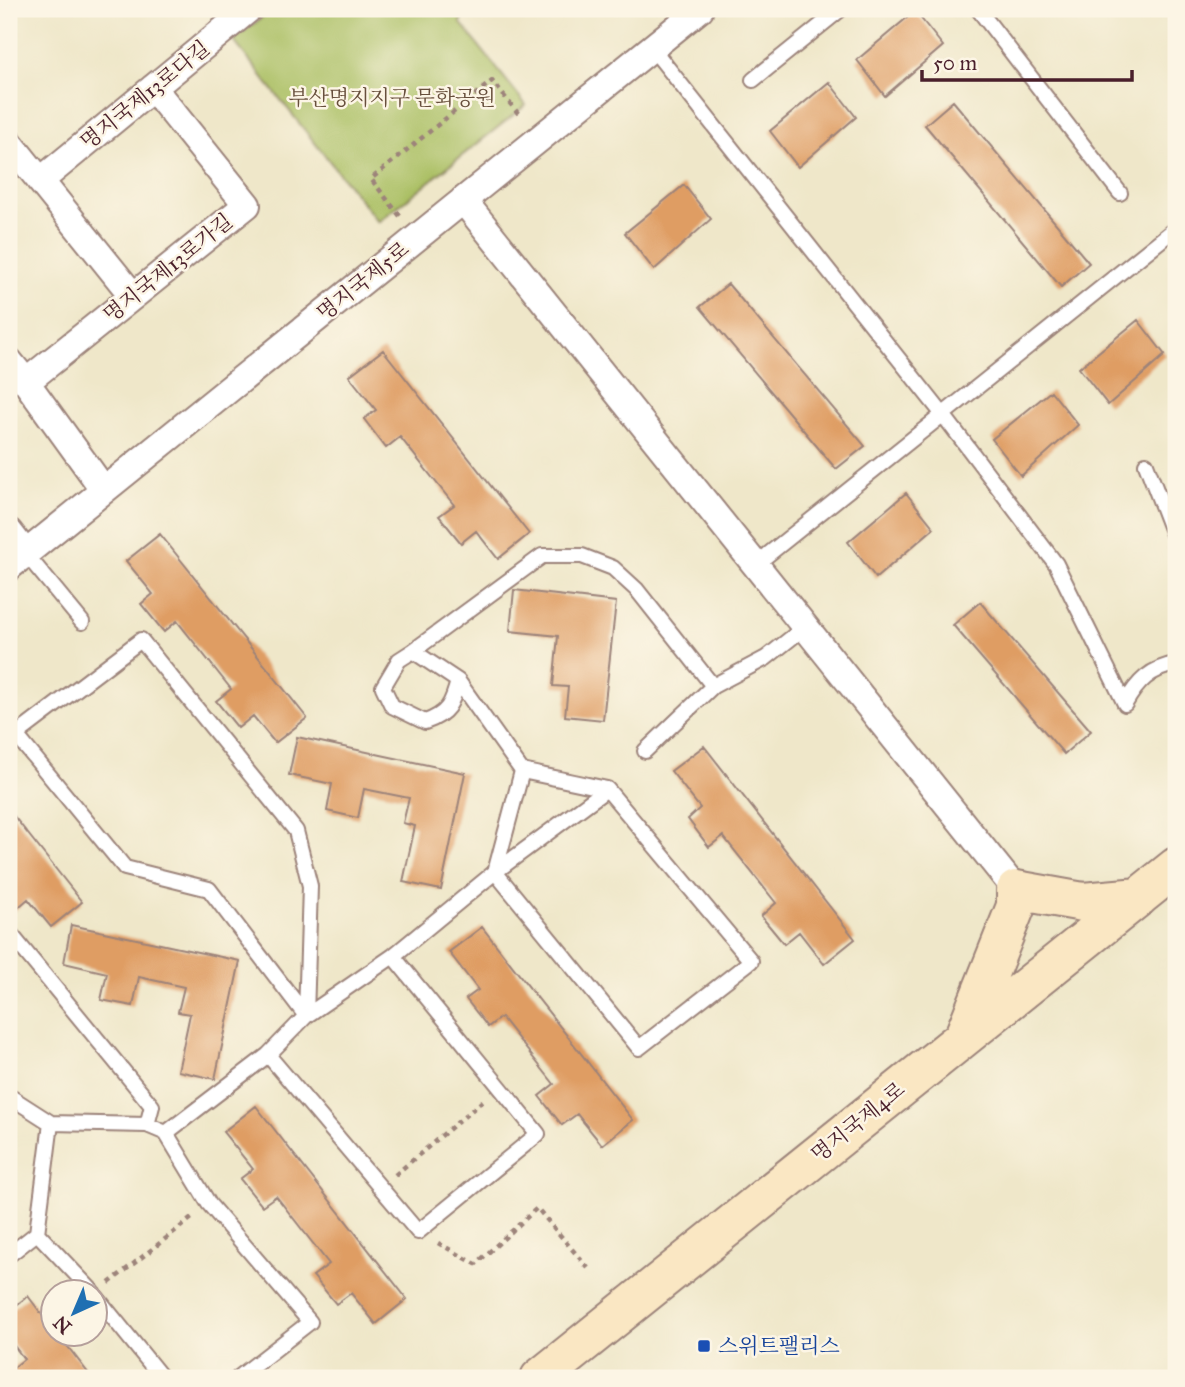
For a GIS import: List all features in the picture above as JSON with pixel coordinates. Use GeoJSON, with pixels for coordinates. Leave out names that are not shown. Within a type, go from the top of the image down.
{"type":"FeatureCollection","features":[{"type":"Feature","properties":{"kind":"main road","name":"명지국제4로"},"geometry":{"type":"LineString","coordinates":[[540,1378],[1176,867]]}},
{"type":"Feature","properties":{"kind":"main road"},"geometry":{"type":"LineString","coordinates":[[963,1038],[1016,906],[1016,890],[1083,902],[1139,897]]}},
{"type":"Feature","properties":{"kind":"street","name":"명지국제13로다길"},"geometry":{"type":"LineString","coordinates":[[40,181],[249,9]]}},
{"type":"Feature","properties":{"kind":"street","name":"명지국제5로"},"geometry":{"type":"LineString","coordinates":[[18,560],[700,9]]}},
{"type":"Feature","properties":{"kind":"street","name":"명지국제13로가길"},"geometry":{"type":"LineString","coordinates":[[26,382],[247,205],[153,88]]}},
{"type":"Feature","properties":{"kind":"street"},"geometry":{"type":"LineString","coordinates":[[9,142],[133,296]]}},
{"type":"Feature","properties":{"kind":"street"},"geometry":{"type":"LineString","coordinates":[[463,200],[1016,890]]}},
{"type":"Feature","properties":{"kind":"street"},"geometry":{"type":"LineString","coordinates":[[9,361],[104,490]]}},
{"type":"Feature","properties":{"kind":"street"},"geometry":{"type":"LineString","coordinates":[[9,532],[18,560]]}},
{"type":"Feature","properties":{"kind":"lane"},"geometry":{"type":"LineString","coordinates":[[753,80],[841,9]]}},
{"type":"Feature","properties":{"kind":"lane"},"geometry":{"type":"LineString","coordinates":[[978,9],[1120,193]]}},
{"type":"Feature","properties":{"kind":"lane"},"geometry":{"type":"LineString","coordinates":[[652,48],[944,416],[1056,564],[1125,704],[1135,685],[1159,667],[1176,664]]}},
{"type":"Feature","properties":{"kind":"lane"},"geometry":{"type":"LineString","coordinates":[[755,565],[1176,228]]}},
{"type":"Feature","properties":{"kind":"lane"},"geometry":{"type":"LineString","coordinates":[[1146,464],[1176,542]]}},
{"type":"Feature","properties":{"kind":"lane"},"geometry":{"type":"LineString","coordinates":[[458,681],[454,697],[442,716],[425,722],[392,706],[383,687],[399,660],[542,556],[582,556],[613,568],[637,590],[713,686]]}},
{"type":"Feature","properties":{"kind":"lane"},"geometry":{"type":"LineString","coordinates":[[18,560],[82,622]]}},
{"type":"Feature","properties":{"kind":"lane"},"geometry":{"type":"LineString","coordinates":[[645,751],[713,686],[766,658],[805,627]]}},
{"type":"Feature","properties":{"kind":"lane"},"geometry":{"type":"LineString","coordinates":[[141,640],[296,831],[310,886],[306,1016],[209,889],[125,868],[16,735],[141,640]]}},
{"type":"Feature","properties":{"kind":"lane"},"geometry":{"type":"LineString","coordinates":[[413,651],[458,681],[522,771],[607,789],[751,961],[639,1048],[495,872]]}},
{"type":"Feature","properties":{"kind":"lane"},"geometry":{"type":"LineString","coordinates":[[495,872],[522,771]]}},
{"type":"Feature","properties":{"kind":"lane"},"geometry":{"type":"LineString","coordinates":[[166,1133],[268,1055],[306,1016],[393,956],[495,872],[607,789]]}},
{"type":"Feature","properties":{"kind":"lane"},"geometry":{"type":"LineString","coordinates":[[9,932],[152,1107],[147,1125]]}},
{"type":"Feature","properties":{"kind":"lane"},"geometry":{"type":"LineString","coordinates":[[268,1055],[418,1232],[538,1135],[393,956]]}},
{"type":"Feature","properties":{"kind":"lane"},"geometry":{"type":"LineString","coordinates":[[9,1096],[51,1123],[147,1125],[166,1133],[209,1204],[310,1322],[238,1378]]}},
{"type":"Feature","properties":{"kind":"lane"},"geometry":{"type":"LineString","coordinates":[[9,1255],[37,1233],[51,1123]]}},
{"type":"Feature","properties":{"kind":"lane"},"geometry":{"type":"LineString","coordinates":[[37,1233],[79,1278]]}},
{"type":"Feature","properties":{"kind":"lane"},"geometry":{"type":"LineString","coordinates":[[108,1311],[162,1378]]}},
{"type":"Feature","properties":{"kind":"path"},"geometry":{"type":"LineString","coordinates":[[400,216],[370,179],[492,81],[521,117]]}},
{"type":"Feature","properties":{"kind":"path"},"geometry":{"type":"LineString","coordinates":[[381,1186],[498,1087]]}},
{"type":"Feature","properties":{"kind":"path"},"geometry":{"type":"LineString","coordinates":[[108,1283],[209,1204]]}},
{"type":"Feature","properties":{"kind":"path"},"geometry":{"type":"LineString","coordinates":[[418,1232],[477,1264],[537,1208],[588,1268]]}},
{"type":"Feature","properties":{"kind":"green space","name":"부산명지지구 문화공원"},"geometry":{"type":"Polygon","coordinates":[[[273,9],[468,9],[460,22],[526,105],[378,222],[233,40],[273,9]]]}},
{"type":"Feature","properties":{"kind":"building"},"geometry":{"type":"Polygon","coordinates":[[[915,11],[943,46],[885,96],[857,60],[915,11]]]}},
{"type":"Feature","properties":{"kind":"building"},"geometry":{"type":"Polygon","coordinates":[[[829,82],[856,117],[798,167],[770,131],[829,82]]]}},
{"type":"Feature","properties":{"kind":"building"},"geometry":{"type":"Polygon","coordinates":[[[953,101],[1089,263],[1061,287],[925,125],[953,101]]]}},
{"type":"Feature","properties":{"kind":"building"},"geometry":{"type":"Polygon","coordinates":[[[684,185],[711,219],[654,270],[625,233],[684,185]]]}},
{"type":"Feature","properties":{"kind":"building"},"geometry":{"type":"Polygon","coordinates":[[[728,284],[865,446],[836,469],[700,307],[728,284]]]}},
{"type":"Feature","properties":{"kind":"building"},"geometry":{"type":"Polygon","coordinates":[[[1138,320],[1165,355],[1108,405],[1079,368],[1138,320]]]}},
{"type":"Feature","properties":{"kind":"building"},"geometry":{"type":"Polygon","coordinates":[[[383,350],[529,534],[498,559],[476,531],[461,543],[439,516],[454,505],[400,437],[386,448],[364,419],[376,410],[349,376],[383,350]]]}},
{"type":"Feature","properties":{"kind":"building"},"geometry":{"type":"Polygon","coordinates":[[[1051,391],[1078,425],[1021,476],[992,439],[1051,391]]]}},
{"type":"Feature","properties":{"kind":"building"},"geometry":{"type":"Polygon","coordinates":[[[906,493],[934,528],[876,578],[848,542],[906,493]]]}},
{"type":"Feature","properties":{"kind":"building"},"geometry":{"type":"Polygon","coordinates":[[[160,534],[307,718],[275,743],[253,716],[238,728],[216,701],[231,689],[177,621],[164,632],[141,604],[153,594],[126,561],[160,534]]]}},
{"type":"Feature","properties":{"kind":"building"},"geometry":{"type":"Polygon","coordinates":[[[514,590],[616,602],[603,720],[565,716],[568,687],[553,686],[558,636],[510,631],[514,590]]]}},
{"type":"Feature","properties":{"kind":"building"},"geometry":{"type":"Polygon","coordinates":[[[980,602],[1091,731],[1064,754],[953,625],[980,602]]]}},
{"type":"Feature","properties":{"kind":"building"},"geometry":{"type":"Polygon","coordinates":[[[297,737],[465,773],[441,890],[403,882],[415,826],[403,823],[409,798],[364,789],[358,818],[327,811],[332,784],[289,775],[297,737]]]}},
{"type":"Feature","properties":{"kind":"building"},"geometry":{"type":"Polygon","coordinates":[[[704,746],[855,939],[824,964],[799,932],[784,944],[761,916],[776,903],[723,836],[709,847],[688,819],[700,808],[671,771],[704,746]]]}},
{"type":"Feature","properties":{"kind":"building"},"geometry":{"type":"Polygon","coordinates":[[[9,810],[82,902],[51,927],[28,899],[13,912],[9,906],[9,810]]]}},
{"type":"Feature","properties":{"kind":"building"},"geometry":{"type":"Polygon","coordinates":[[[71,925],[240,961],[215,1079],[178,1071],[190,1014],[178,1012],[184,987],[139,977],[133,1006],[101,1000],[107,973],[64,963],[71,925]]]}},
{"type":"Feature","properties":{"kind":"building"},"geometry":{"type":"Polygon","coordinates":[[[482,927],[633,1120],[602,1145],[577,1114],[562,1125],[539,1096],[554,1084],[501,1017],[488,1027],[466,999],[478,990],[449,952],[482,927]]]}},
{"type":"Feature","properties":{"kind":"building"},"geometry":{"type":"Polygon","coordinates":[[[256,1106],[407,1299],[376,1324],[351,1293],[336,1304],[313,1276],[329,1264],[276,1196],[262,1206],[240,1179],[253,1169],[223,1132],[256,1106]]]}},
{"type":"Feature","properties":{"kind":"building"},"geometry":{"type":"Polygon","coordinates":[[[28,1296],[38,1309],[38,1348],[69,1348],[92,1378],[19,1378],[12,1369],[24,1359],[9,1339],[9,1311],[28,1296]]]}},
{"type":"Feature","properties":{"kind":"place","name":"스위트팰리스"},"geometry":{"type":"Point","coordinates":[704,1346]}}]}
